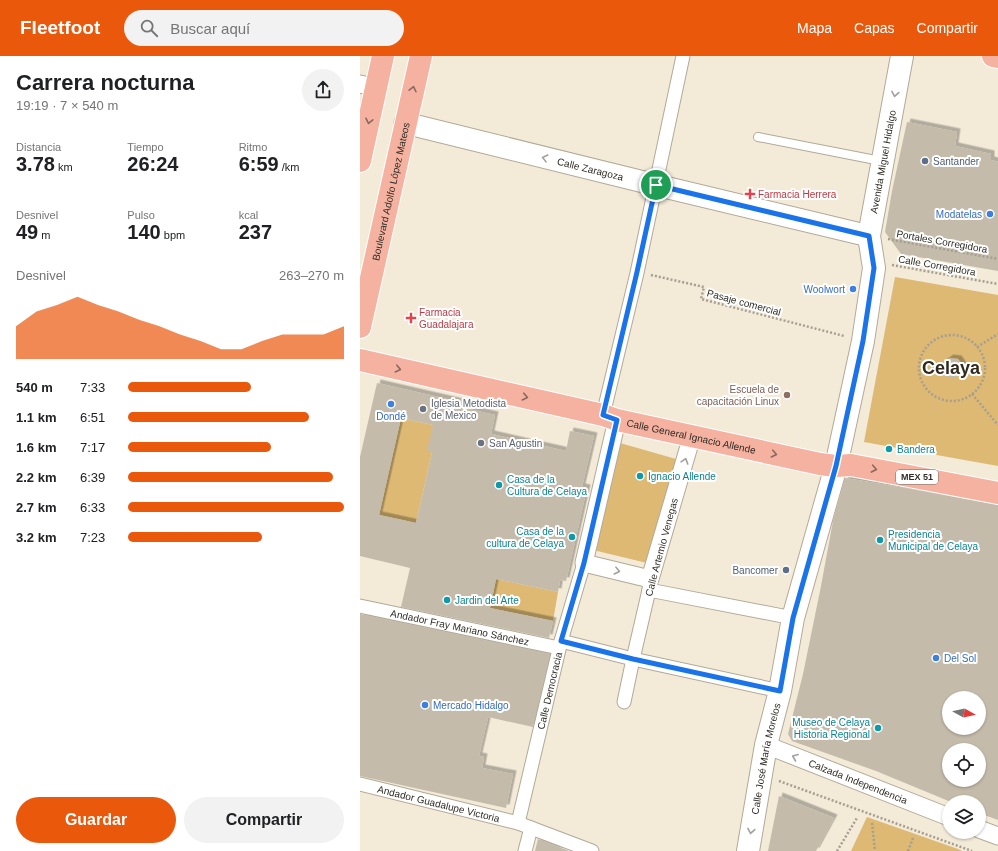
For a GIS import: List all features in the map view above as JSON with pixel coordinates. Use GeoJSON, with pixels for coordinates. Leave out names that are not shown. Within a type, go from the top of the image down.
{"type":"FeatureCollection","features":[{"type":"Feature","properties":{"kind":"main road"},"geometry":{"type":"LineString","coordinates":[[360,162],[368,86],[383,56]]}},
{"type":"Feature","properties":{"kind":"main road","name":"Boulevard Adolfo López Mateos"},"geometry":{"type":"LineString","coordinates":[[360,327],[421,56]]}},
{"type":"Feature","properties":{"kind":"main road","name":"Avenida Miguel Hidalgo"},"geometry":{"type":"LineString","coordinates":[[874,268],[883,161],[902,56]]}},
{"type":"Feature","properties":{"kind":"main road"},"geometry":{"type":"LineString","coordinates":[[993,56],[998,57]]}},
{"type":"Feature","properties":{"kind":"main road","name":"Calle José María Morelos"},"geometry":{"type":"LineString","coordinates":[[748,851],[766,745],[780,691],[793,618],[836,466],[863,341],[874,268]]}},
{"type":"Feature","properties":{"kind":"main road","name":"Calle General Ignacio Allende"},"geometry":{"type":"LineString","coordinates":[[360,360],[692,436],[820,464],[836,466]]}},
{"type":"Feature","properties":{"kind":"main road","name":"MEX 51"},"geometry":{"type":"LineString","coordinates":[[836,466],[851,465],[998,493]]}},
{"type":"Feature","properties":{"kind":"street"},"geometry":{"type":"LineString","coordinates":[[610,417],[637,272],[683,56]]}},
{"type":"Feature","properties":{"kind":"street","name":"Calle Zaragoza"},"geometry":{"type":"LineString","coordinates":[[405,123],[656,185],[876,237]]}},
{"type":"Feature","properties":{"kind":"street","name":"Calle Democracia"},"geometry":{"type":"LineString","coordinates":[[518,823],[560,644],[584,563],[610,417]]}},
{"type":"Feature","properties":{"kind":"street","name":"Calle Artemio Venegas"},"geometry":{"type":"LineString","coordinates":[[624,702],[650,584],[692,436]]}},
{"type":"Feature","properties":{"kind":"street"},"geometry":{"type":"LineString","coordinates":[[584,563],[650,584],[793,618]]}},
{"type":"Feature","properties":{"kind":"street","name":"Andador Fray Mariano Sánchez"},"geometry":{"type":"LineString","coordinates":[[360,606],[560,644],[780,691]]}},
{"type":"Feature","properties":{"kind":"street","name":"Calzada Independencia"},"geometry":{"type":"LineString","coordinates":[[766,745],[942,814]]}},
{"type":"Feature","properties":{"kind":"street","name":"Andador Guadalupe Victoria"},"geometry":{"type":"LineString","coordinates":[[360,784],[518,823],[592,851]]}},
{"type":"Feature","properties":{"kind":"street"},"geometry":{"type":"LineString","coordinates":[[525,851],[531,828]]}},
{"type":"Feature","properties":{"kind":"street"},"geometry":{"type":"LineString","coordinates":[[986,832],[998,836]]}},
{"type":"Feature","properties":{"kind":"lane"},"geometry":{"type":"LineString","coordinates":[[758,137],[883,161]]}},
{"type":"Feature","properties":{"kind":"path","name":"Portales Corregidora"},"geometry":{"type":"LineString","coordinates":[[876,237],[998,259]]}},
{"type":"Feature","properties":{"kind":"path","name":"Calle Corregidora"},"geometry":{"type":"LineString","coordinates":[[874,268],[888,265],[896,266],[998,284]]}},
{"type":"Feature","properties":{"kind":"path","name":"Pasaje comercial"},"geometry":{"type":"LineString","coordinates":[[637,272],[704,287],[701,299],[863,341]]}},
{"type":"Feature","properties":{"kind":"path"},"geometry":{"type":"LineString","coordinates":[[952,334],[963,336],[973,342],[980,350],[985,361],[985,372],[982,383],[972,394],[954,401],[943,400],[933,396],[926,389],[920,379],[918,369],[924,348],[941,336],[952,334]]}},
{"type":"Feature","properties":{"kind":"path"},"geometry":{"type":"LineString","coordinates":[[978,347],[998,334]]}},
{"type":"Feature","properties":{"kind":"path"},"geometry":{"type":"LineString","coordinates":[[972,394],[998,425]]}},
{"type":"Feature","properties":{"kind":"path"},"geometry":{"type":"LineString","coordinates":[[777,787],[778,780],[972,851]]}},
{"type":"Feature","properties":{"kind":"path"},"geometry":{"type":"LineString","coordinates":[[837,851],[857,818]]}},
{"type":"Feature","properties":{"kind":"path"},"geometry":{"type":"LineString","coordinates":[[872,823],[875,851]]}},
{"type":"Feature","properties":{"kind":"path"},"geometry":{"type":"LineString","coordinates":[[908,851],[913,838]]}},
{"type":"Feature","properties":{"kind":"shaded area"},"geometry":{"type":"Polygon","coordinates":[[[895,277],[998,295],[998,466],[864,442],[895,277]]]}},
{"type":"Feature","properties":{"kind":"shaded area"},"geometry":{"type":"Polygon","coordinates":[[[401,418],[433,425],[432,452],[416,523],[379,515],[401,418]]]}},
{"type":"Feature","properties":{"kind":"shaded area"},"geometry":{"type":"Polygon","coordinates":[[[620,443],[676,459],[670,485],[647,563],[593,550],[620,443]]]}},
{"type":"Feature","properties":{"kind":"shaded area"},"geometry":{"type":"Polygon","coordinates":[[[496,579],[558,592],[553,621],[490,608],[496,579]]]}},
{"type":"Feature","properties":{"kind":"shaded area"},"geometry":{"type":"Polygon","coordinates":[[[867,817],[958,849],[962,851],[851,851],[867,817]]]}},
{"type":"Feature","properties":{"kind":"building"},"geometry":{"type":"Polygon","coordinates":[[[907,122],[957,132],[955,146],[991,154],[991,160],[998,162],[998,271],[901,254],[885,232],[907,122]]]}},
{"type":"Feature","properties":{"kind":"building"},"geometry":{"type":"Polygon","coordinates":[[[950,358],[958,359],[963,366],[962,373],[955,378],[947,377],[942,371],[943,363],[950,358]]]}},
{"type":"Feature","properties":{"kind":"building"},"geometry":{"type":"Polygon","coordinates":[[[377,383],[460,402],[459,407],[495,415],[491,434],[566,451],[570,431],[594,436],[582,487],[587,488],[566,581],[560,580],[558,592],[496,579],[490,608],[553,621],[549,638],[401,607],[410,568],[360,556],[360,457],[377,383]],[[401,418],[379,515],[416,523],[432,452],[427,451],[433,425],[401,418]]]}},
{"type":"Feature","properties":{"kind":"building"},"geometry":{"type":"Polygon","coordinates":[[[845,478],[998,505],[998,820],[986,816],[986,795],[942,795],[942,798],[876,771],[792,741],[788,734],[803,674],[833,521],[845,478]]]}},
{"type":"Feature","properties":{"kind":"building","name":"Mercado Hidalgo"},"geometry":{"type":"Polygon","coordinates":[[[360,614],[550,654],[533,727],[488,717],[479,756],[484,757],[482,768],[513,774],[506,808],[360,776],[360,614]]]}},
{"type":"Feature","properties":{"kind":"building"},"geometry":{"type":"Polygon","coordinates":[[[779,796],[834,818],[816,851],[768,851],[779,796]]]}},
{"type":"Feature","properties":{"kind":"building"},"geometry":{"type":"Polygon","coordinates":[[[538,839],[569,851],[535,851],[538,839]]]}},
{"type":"Feature","properties":{"kind":"place","name":"Santander"},"geometry":{"type":"Point","coordinates":[925,161]}},
{"type":"Feature","properties":{"kind":"place","name":"Farmacia Herrera"},"geometry":{"type":"Point","coordinates":[750,194]}},
{"type":"Feature","properties":{"kind":"place","name":"Modatelas"},"geometry":{"type":"Point","coordinates":[990,214]}},
{"type":"Feature","properties":{"kind":"place","name":"Woolwort"},"geometry":{"type":"Point","coordinates":[853,289]}},
{"type":"Feature","properties":{"kind":"place","name":"Farmacia Guadalajara"},"geometry":{"type":"Point","coordinates":[411,318]}},
{"type":"Feature","properties":{"kind":"place","name":"Escuela de capacitación Linux"},"geometry":{"type":"Point","coordinates":[787,395]}},
{"type":"Feature","properties":{"kind":"place","name":"Dondé"},"geometry":{"type":"Point","coordinates":[391,404]}},
{"type":"Feature","properties":{"kind":"place","name":"Iglesia Metodista de Mexico"},"geometry":{"type":"Point","coordinates":[423,409]}},
{"type":"Feature","properties":{"kind":"place","name":"San Agustin"},"geometry":{"type":"Point","coordinates":[481,443]}},
{"type":"Feature","properties":{"kind":"place","name":"Bandera"},"geometry":{"type":"Point","coordinates":[889,449]}},
{"type":"Feature","properties":{"kind":"place","name":"Ignacio Allende"},"geometry":{"type":"Point","coordinates":[640,476]}},
{"type":"Feature","properties":{"kind":"place","name":"Casa de la Cultura de Celaya"},"geometry":{"type":"Point","coordinates":[499,485]}},
{"type":"Feature","properties":{"kind":"place","name":"Casa de la cultura de Celaya"},"geometry":{"type":"Point","coordinates":[572,537]}},
{"type":"Feature","properties":{"kind":"place","name":"Presidencia Municipal de Celaya"},"geometry":{"type":"Point","coordinates":[880,540]}},
{"type":"Feature","properties":{"kind":"place","name":"Bancomer"},"geometry":{"type":"Point","coordinates":[786,570]}},
{"type":"Feature","properties":{"kind":"place","name":"Jardin del Arte"},"geometry":{"type":"Point","coordinates":[447,600]}},
{"type":"Feature","properties":{"kind":"place","name":"Del Sol"},"geometry":{"type":"Point","coordinates":[936,658]}},
{"type":"Feature","properties":{"kind":"place","name":"Mercado Hidalgo"},"geometry":{"type":"Point","coordinates":[425,705]}},
{"type":"Feature","properties":{"kind":"place","name":"Museo de Celaya Historia Regional"},"geometry":{"type":"Point","coordinates":[878,728]}},
{"type":"Feature","properties":{"kind":"district","name":"Celaya"},"geometry":{"type":"Point","coordinates":[951,368]}},
{"type":"Feature","properties":{"kind":"route"},"geometry":{"type":"LineString","coordinates":[[656,185],[869,236],[874,268],[863,341],[836,466],[793,618],[780,691],[633,659],[561,641],[584,563],[617,420],[603,415],[656,185]]}}]}
